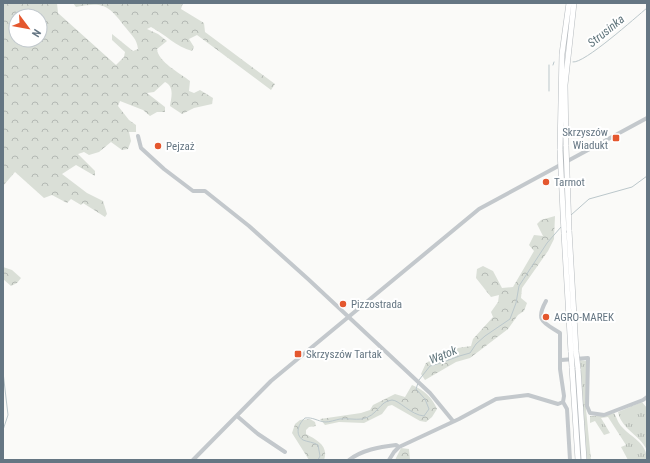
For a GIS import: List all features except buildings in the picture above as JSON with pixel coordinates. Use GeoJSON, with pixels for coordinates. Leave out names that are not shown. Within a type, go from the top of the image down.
{"type":"FeatureCollection","features":[{"type":"Feature","properties":{"kind":"main road"},"geometry":{"type":"LineString","coordinates":[[569,3],[562,54],[559,123],[564,233],[574,351]]}},
{"type":"Feature","properties":{"kind":"main road"},"geometry":{"type":"LineString","coordinates":[[574,3],[565,85],[578,460]]}},
{"type":"Feature","properties":{"kind":"main road"},"geometry":{"type":"LineString","coordinates":[[575,368],[584,460]]}},
{"type":"Feature","properties":{"kind":"street"},"geometry":{"type":"LineString","coordinates":[[193,460],[271,381],[479,209],[500,196],[647,118]]}},
{"type":"Feature","properties":{"kind":"street"},"geometry":{"type":"LineString","coordinates":[[138,136],[141,148],[145,152],[193,191],[205,191],[210,194],[278,252],[421,385],[453,421]]}},
{"type":"Feature","properties":{"kind":"street"},"geometry":{"type":"LineString","coordinates":[[546,301],[540,312],[540,318],[543,322],[560,333],[564,396],[562,402]]}},
{"type":"Feature","properties":{"kind":"street"},"geometry":{"type":"LineString","coordinates":[[561,360],[588,358],[588,411],[590,413],[604,415],[647,397]]}},
{"type":"Feature","properties":{"kind":"street"},"geometry":{"type":"LineString","coordinates":[[389,460],[399,447],[490,401],[501,398],[528,395],[558,404],[562,402]]}},
{"type":"Feature","properties":{"kind":"street"},"geometry":{"type":"LineString","coordinates":[[562,402],[567,409],[570,460]]}},
{"type":"Feature","properties":{"kind":"street"},"geometry":{"type":"LineString","coordinates":[[237,416],[258,434],[285,452]]}},
{"type":"Feature","properties":{"kind":"street"},"geometry":{"type":"LineString","coordinates":[[349,460],[358,453],[376,448],[396,445],[399,447]]}},
{"type":"Feature","properties":{"kind":"green space"},"geometry":{"type":"Polygon","coordinates":[[[3,3],[57,3],[58,13],[116,65],[124,57],[125,52],[112,40],[112,34],[133,51],[138,49],[134,38],[115,15],[106,7],[100,5],[86,5],[76,7],[73,3],[183,3],[181,9],[204,23],[205,32],[275,84],[271,90],[197,35],[189,39],[194,47],[192,51],[181,47],[151,27],[147,29],[158,34],[167,41],[157,49],[161,58],[170,67],[190,81],[189,91],[194,93],[200,90],[213,98],[212,104],[194,108],[182,114],[170,106],[171,90],[165,82],[154,92],[147,93],[165,107],[165,112],[157,112],[150,116],[143,110],[120,101],[118,106],[129,120],[136,125],[136,132],[129,132],[131,141],[128,149],[122,150],[111,142],[99,152],[89,155],[84,152],[78,154],[95,171],[95,176],[76,165],[62,174],[87,193],[103,201],[107,214],[105,217],[83,203],[81,205],[71,199],[67,203],[52,195],[44,198],[15,172],[3,186],[3,3]]]}},
{"type":"Feature","properties":{"kind":"green space"},"geometry":{"type":"Polygon","coordinates":[[[555,216],[554,239],[548,251],[522,288],[521,298],[527,303],[524,311],[518,315],[508,329],[470,358],[456,362],[425,380],[421,374],[426,363],[451,349],[471,346],[473,339],[493,317],[491,312],[498,302],[499,295],[491,297],[476,278],[477,269],[483,266],[493,271],[502,288],[513,287],[534,251],[529,245],[534,235],[543,236],[537,224],[541,220],[555,216]]]}},
{"type":"Feature","properties":{"kind":"green space"},"geometry":{"type":"Polygon","coordinates":[[[3,267],[12,270],[21,278],[17,283],[11,286],[3,279],[3,267]]]}},
{"type":"Feature","properties":{"kind":"green space"},"geometry":{"type":"Polygon","coordinates":[[[580,360],[586,361],[586,409],[591,460],[586,460],[580,360]]]}},
{"type":"Feature","properties":{"kind":"green space"},"geometry":{"type":"Polygon","coordinates":[[[412,385],[427,394],[437,409],[432,417],[426,422],[420,421],[392,405],[388,406],[382,414],[364,423],[339,422],[325,425],[320,419],[361,413],[370,410],[373,405],[395,394],[405,397],[412,385]]]}},
{"type":"Feature","properties":{"kind":"green space"},"geometry":{"type":"Polygon","coordinates":[[[642,402],[647,408],[647,450],[640,440],[623,423],[618,412],[642,402]]]}},
{"type":"Feature","properties":{"kind":"green space"},"geometry":{"type":"Polygon","coordinates":[[[614,413],[626,431],[642,445],[647,460],[628,460],[621,447],[626,445],[608,417],[601,418],[610,433],[604,435],[595,421],[590,423],[590,416],[602,416],[614,413]]]}},
{"type":"Feature","properties":{"kind":"green space"},"geometry":{"type":"Polygon","coordinates":[[[310,419],[315,422],[316,426],[309,427],[306,430],[306,434],[321,444],[325,451],[324,460],[309,460],[292,433],[295,424],[300,420],[310,419]]]}},
{"type":"Feature","properties":{"kind":"green space"},"geometry":{"type":"Polygon","coordinates":[[[401,448],[409,449],[410,460],[395,460],[401,448]]]}},
{"type":"Feature","properties":{"kind":"waterway","name":"Strusinka"},"geometry":{"type":"LineString","coordinates":[[573,62],[579,61],[588,56],[622,30],[647,8]]}},
{"type":"Feature","properties":{"kind":"waterway","name":"Strusinka"},"geometry":{"type":"LineString","coordinates":[[549,65],[549,91]]}},
{"type":"Feature","properties":{"kind":"waterway","name":"Wątok"},"geometry":{"type":"LineString","coordinates":[[571,215],[589,199],[632,187],[647,176]]}},
{"type":"Feature","properties":{"kind":"waterway","name":"Wątok"},"geometry":{"type":"LineString","coordinates":[[419,380],[430,366],[470,353],[476,344],[485,336],[510,319],[516,303],[519,286],[547,243],[561,227]]}},
{"type":"Feature","properties":{"kind":"waterway"},"geometry":{"type":"LineString","coordinates":[[3,372],[8,415],[3,430]]}},
{"type":"Feature","properties":{"kind":"waterway","name":"Wątok"},"geometry":{"type":"LineString","coordinates":[[318,460],[320,456],[318,445],[303,440],[300,438],[298,432],[299,426],[305,418],[325,422],[340,419],[362,419],[372,415],[384,403],[392,400],[398,402],[414,413],[424,416],[429,409],[425,399],[416,389],[418,383]]}},
{"type":"Feature","properties":{"kind":"place","name":"Skrzyszów Wiadukt"},"geometry":{"type":"Point","coordinates":[616,138]}},
{"type":"Feature","properties":{"kind":"place","name":"Pejzaż"},"geometry":{"type":"Point","coordinates":[158,146]}},
{"type":"Feature","properties":{"kind":"place","name":"Tarmot"},"geometry":{"type":"Point","coordinates":[546,182]}},
{"type":"Feature","properties":{"kind":"place","name":"Pizzostrada"},"geometry":{"type":"Point","coordinates":[343,304]}},
{"type":"Feature","properties":{"kind":"place","name":"AGRO-MAREK"},"geometry":{"type":"Point","coordinates":[546,317]}},
{"type":"Feature","properties":{"kind":"place","name":"Skrzyszów Tartak"},"geometry":{"type":"Point","coordinates":[298,354]}}]}
